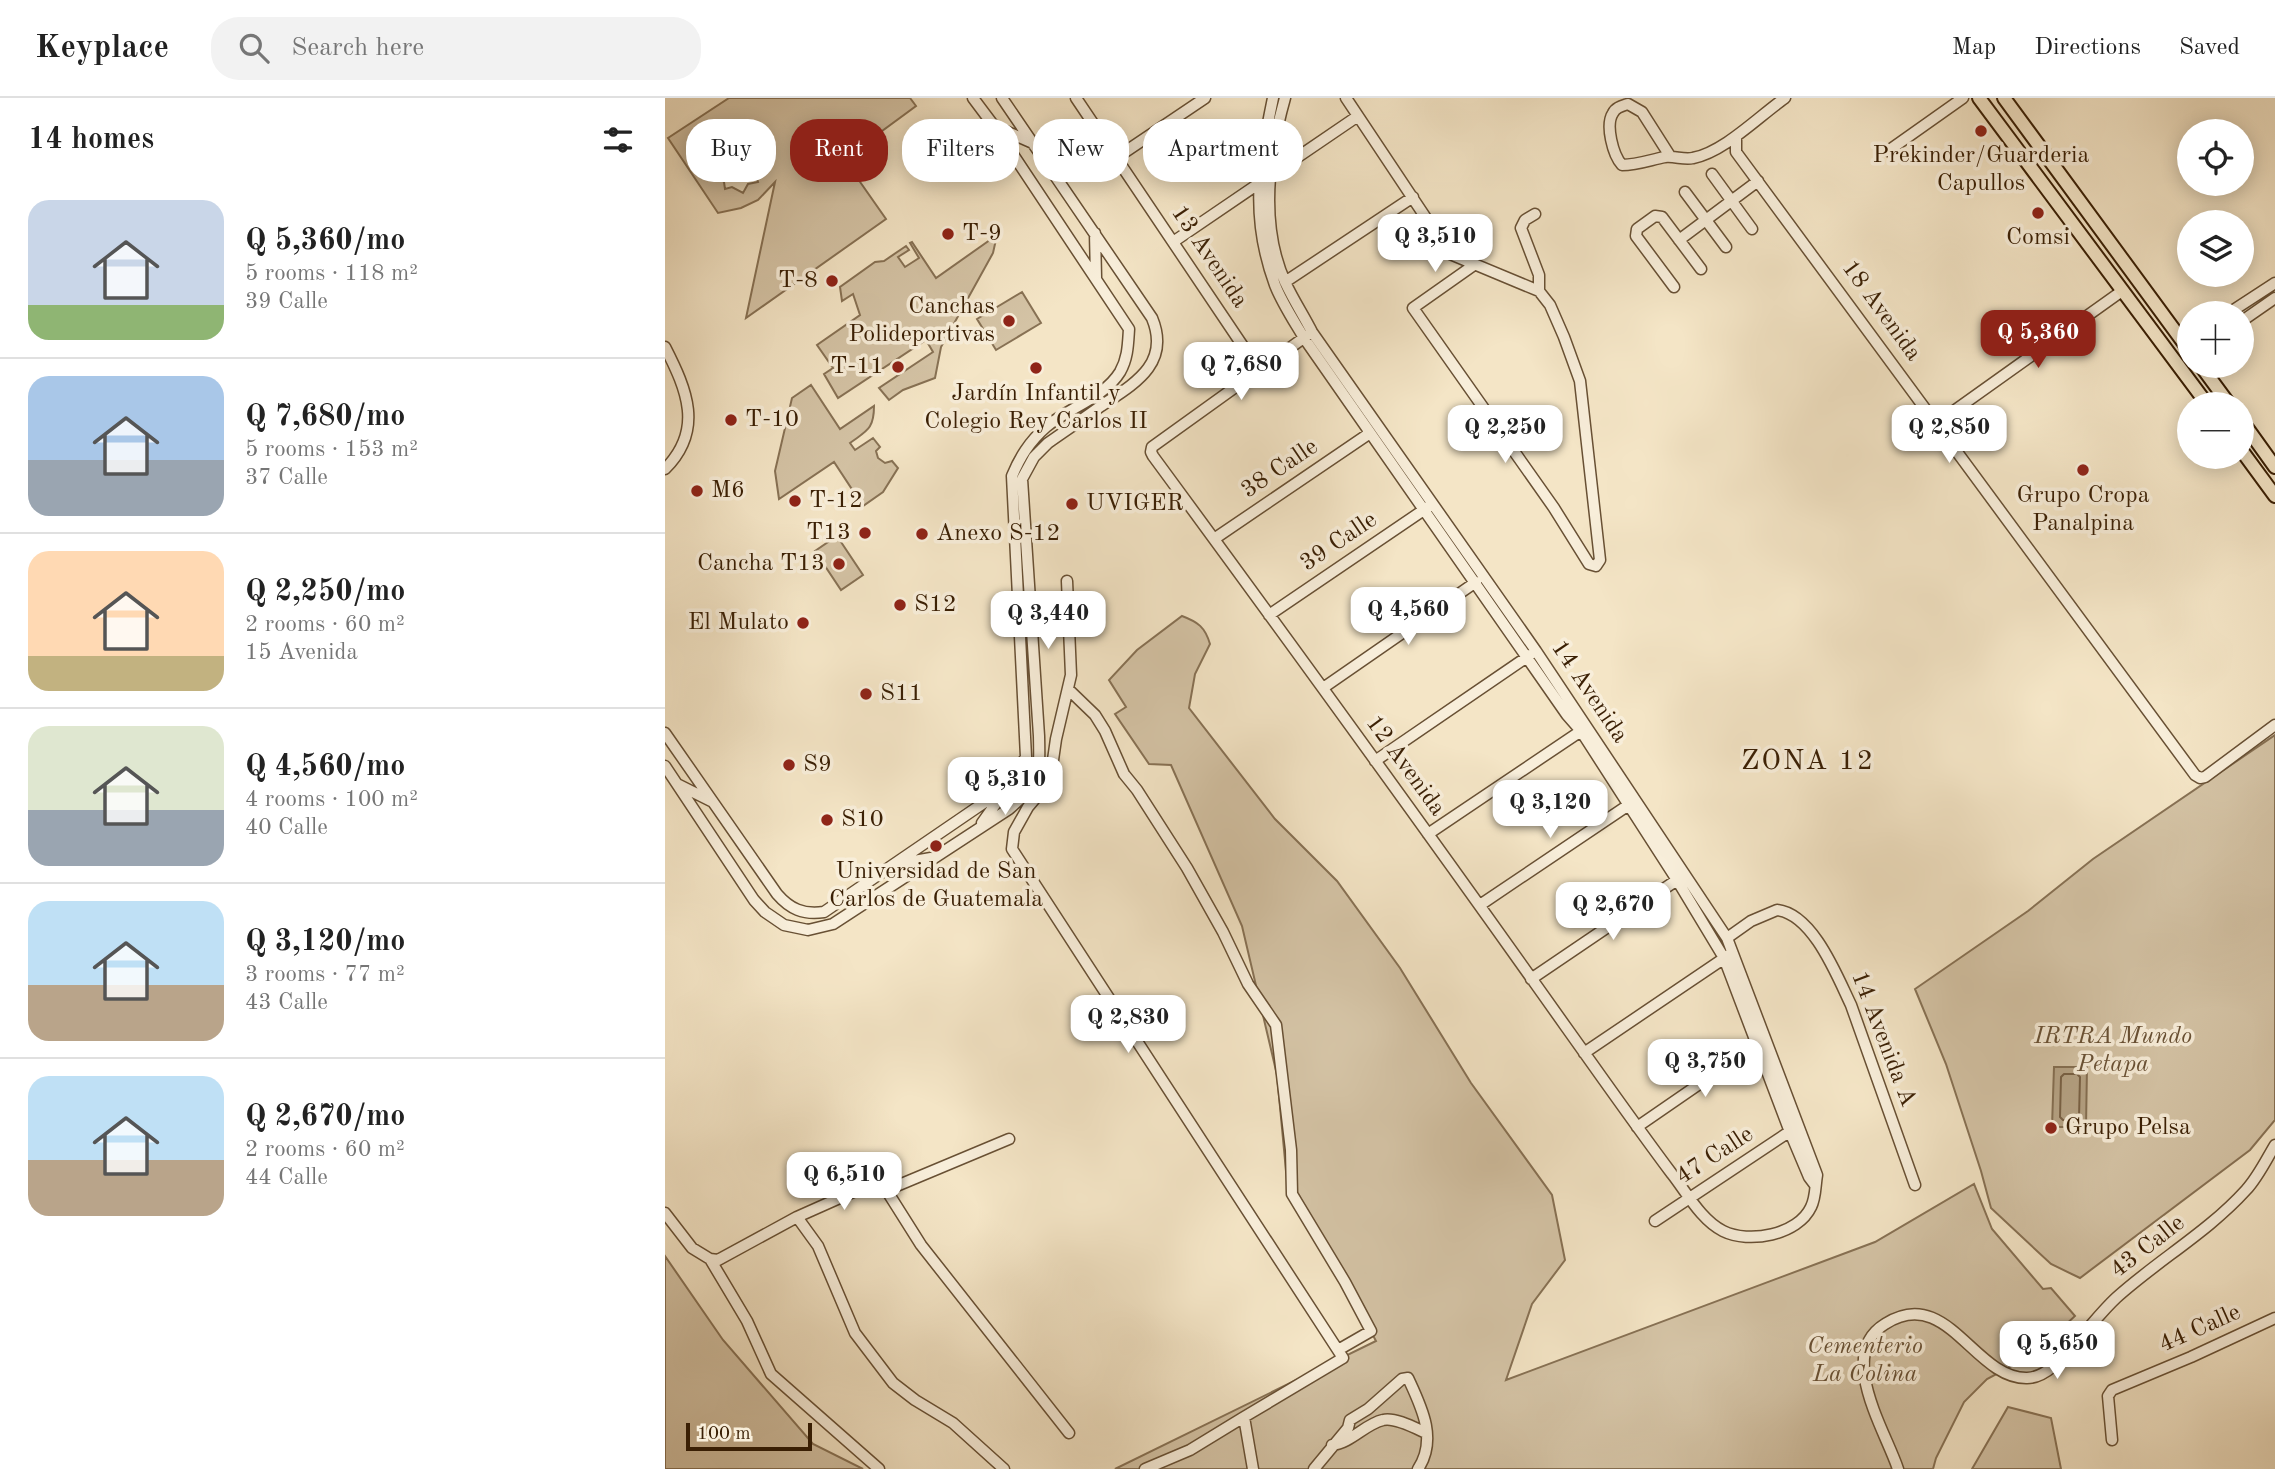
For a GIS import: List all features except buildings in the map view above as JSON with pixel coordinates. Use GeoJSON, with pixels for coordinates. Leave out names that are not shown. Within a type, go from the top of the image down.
{"type":"FeatureCollection","features":[{"type":"Feature","properties":{"kind":"main road"},"geometry":{"type":"LineString","coordinates":[[1979,98],[2198,392]]}},
{"type":"Feature","properties":{"kind":"main road"},"geometry":{"type":"LineString","coordinates":[[2004,98],[2177,332]]}},
{"type":"Feature","properties":{"kind":"main road"},"geometry":{"type":"LineString","coordinates":[[2169,352],[2177,350]]}},
{"type":"Feature","properties":{"kind":"main road"},"geometry":{"type":"LineString","coordinates":[[2254,438],[2275,467]]}},
{"type":"Feature","properties":{"kind":"main road"},"geometry":{"type":"LineString","coordinates":[[2254,467],[2275,496]]}},
{"type":"Feature","properties":{"kind":"street"},"geometry":{"type":"LineString","coordinates":[[973,98],[989,119]]}},
{"type":"Feature","properties":{"kind":"street"},"geometry":{"type":"LineString","coordinates":[[1002,98],[1033,142]]}},
{"type":"Feature","properties":{"kind":"street","name":"13 Avenida"},"geometry":{"type":"LineString","coordinates":[[1076,98],[1090,119]]}},
{"type":"Feature","properties":{"kind":"street"},"geometry":{"type":"LineString","coordinates":[[1129,149],[1205,98]]}},
{"type":"Feature","properties":{"kind":"street","name":"14 Avenida"},"geometry":{"type":"LineString","coordinates":[[1273,98],[1261,158],[1258,205],[1264,244],[1276,286],[1370,433],[1429,506],[1476,582],[1532,654],[1581,731],[1727,938],[1728,956],[1756,1045],[1817,1175],[1812,1205],[1800,1220],[1770,1234],[1750,1238],[1736,1236]]}},
{"type":"Feature","properties":{"kind":"street","name":"14 Avenida"},"geometry":{"type":"LineString","coordinates":[[1281,119],[1285,98]]}},
{"type":"Feature","properties":{"kind":"street"},"geometry":{"type":"LineString","coordinates":[[1346,98],[1450,254],[1539,291],[1550,306],[1565,337],[1580,381],[1600,560],[1596,566],[1588,564],[1554,509],[1413,308],[1474,265]]}},
{"type":"Feature","properties":{"kind":"street"},"geometry":{"type":"LineString","coordinates":[[1670,156],[1642,112],[1635,106],[1628,104],[1613,112],[1610,120],[1616,158],[1622,164],[1633,165],[1670,156],[1689,159],[1704,155],[1736,136],[1785,98]]}},
{"type":"Feature","properties":{"kind":"street"},"geometry":{"type":"LineString","coordinates":[[1888,151],[1963,98]]}},
{"type":"Feature","properties":{"kind":"street"},"geometry":{"type":"LineString","coordinates":[[1303,153],[1359,116]]}},
{"type":"Feature","properties":{"kind":"street","name":"18 Avenida"},"geometry":{"type":"LineString","coordinates":[[1736,136],[1736,152],[2195,775],[2200,778],[2275,725]]}},
{"type":"Feature","properties":{"kind":"street"},"geometry":{"type":"LineString","coordinates":[[978,829],[1026,757],[1011,476],[1024,449],[1046,427],[1106,387],[1119,373],[1127,356],[1129,329],[1019,163]]}},
{"type":"Feature","properties":{"kind":"street"},"geometry":{"type":"LineString","coordinates":[[1712,174],[1752,229]]}},
{"type":"Feature","properties":{"kind":"street","name":"13 Avenida"},"geometry":{"type":"LineString","coordinates":[[1129,177],[1259,370]]}},
{"type":"Feature","properties":{"kind":"street"},"geometry":{"type":"LineString","coordinates":[[1679,240],[1758,181]]}},
{"type":"Feature","properties":{"kind":"street"},"geometry":{"type":"LineString","coordinates":[[665,766],[754,900],[774,920],[808,930],[833,924],[1009,809],[1029,791],[1040,767],[1022,480],[1034,457],[1048,443],[1144,374],[1155,356],[1157,347],[1156,327],[1152,318],[1060,182]]}},
{"type":"Feature","properties":{"kind":"street"},"geometry":{"type":"LineString","coordinates":[[1173,242],[1261,182]]}},
{"type":"Feature","properties":{"kind":"street","name":"14 Avenida"},"geometry":{"type":"LineString","coordinates":[[1269,182],[1268,202],[1273,240],[1285,282],[1308,335],[1532,654],[1632,803],[1677,880],[1728,956],[1794,1129]]}},
{"type":"Feature","properties":{"kind":"street"},"geometry":{"type":"LineString","coordinates":[[1685,192],[1726,247]]}},
{"type":"Feature","properties":{"kind":"street"},"geometry":{"type":"LineString","coordinates":[[1285,282],[1413,197]]}},
{"type":"Feature","properties":{"kind":"street"},"geometry":{"type":"LineString","coordinates":[[1535,214],[1525,220],[1521,229],[1539,275],[1539,291]]}},
{"type":"Feature","properties":{"kind":"street"},"geometry":{"type":"LineString","coordinates":[[1674,287],[1635,232],[1658,215],[1701,269]]}},
{"type":"Feature","properties":{"kind":"street"},"geometry":{"type":"LineString","coordinates":[[1095,233],[1097,278]]}},
{"type":"Feature","properties":{"kind":"street"},"geometry":{"type":"LineString","coordinates":[[2247,301],[2275,283]]}},
{"type":"Feature","properties":{"kind":"street"},"geometry":{"type":"LineString","coordinates":[[1937,423],[2122,291]]}},
{"type":"Feature","properties":{"kind":"street"},"geometry":{"type":"LineString","coordinates":[[2254,313],[2275,298]]}},
{"type":"Feature","properties":{"kind":"street"},"geometry":{"type":"LineString","coordinates":[[1259,370],[1308,335]]}},
{"type":"Feature","properties":{"kind":"street"},"geometry":{"type":"LineString","coordinates":[[665,347],[680,376],[689,412],[685,440],[678,455],[665,469]]}},
{"type":"Feature","properties":{"kind":"street","name":"12 Avenida"},"geometry":{"type":"LineString","coordinates":[[1259,370],[1152,447],[1153,456],[1323,688],[1637,1128],[1711,1223],[1736,1236]]}},
{"type":"Feature","properties":{"kind":"street","name":"38 Calle"},"geometry":{"type":"LineString","coordinates":[[1214,539],[1370,433]]}},
{"type":"Feature","properties":{"kind":"street","name":"39 Calle"},"geometry":{"type":"LineString","coordinates":[[1269,615],[1429,506]]}},
{"type":"Feature","properties":{"kind":"street"},"geometry":{"type":"LineString","coordinates":[[1067,581],[1071,675],[1050,781],[1028,807],[1014,832],[1012,849],[1343,1358],[1190,1450],[1145,1469]]}},
{"type":"Feature","properties":{"kind":"street"},"geometry":{"type":"LineString","coordinates":[[1323,688],[1476,582]]}},
{"type":"Feature","properties":{"kind":"street"},"geometry":{"type":"LineString","coordinates":[[1375,761],[1532,654]]}},
{"type":"Feature","properties":{"kind":"street"},"geometry":{"type":"LineString","coordinates":[[1067,690],[1095,715],[1105,731],[1124,774],[1187,868],[1248,984],[1276,1025],[1291,1150],[1292,1194],[1371,1331],[1338,1350]]}},
{"type":"Feature","properties":{"kind":"street"},"geometry":{"type":"LineString","coordinates":[[1428,834],[1581,731]]}},
{"type":"Feature","properties":{"kind":"street"},"geometry":{"type":"LineString","coordinates":[[665,733],[777,894],[797,911],[824,912],[1007,787]]}},
{"type":"Feature","properties":{"kind":"street"},"geometry":{"type":"LineString","coordinates":[[677,784],[714,802]]}},
{"type":"Feature","properties":{"kind":"street"},"geometry":{"type":"LineString","coordinates":[[1479,905],[1632,803]]}},
{"type":"Feature","properties":{"kind":"street"},"geometry":{"type":"LineString","coordinates":[[894,864],[935,858]]}},
{"type":"Feature","properties":{"kind":"street"},"geometry":{"type":"LineString","coordinates":[[1531,979],[1677,880]]}},
{"type":"Feature","properties":{"kind":"street","name":"14 Avenida A"},"geometry":{"type":"LineString","coordinates":[[1727,938],[1770,911],[1783,911],[1797,918],[1810,930],[1851,1005],[1915,1185]]}},
{"type":"Feature","properties":{"kind":"street"},"geometry":{"type":"LineString","coordinates":[[1584,1053],[1728,956]]}},
{"type":"Feature","properties":{"kind":"street"},"geometry":{"type":"LineString","coordinates":[[1637,1128],[1756,1045]]}},
{"type":"Feature","properties":{"kind":"street","name":"47 Calle"},"geometry":{"type":"LineString","coordinates":[[1655,1222],[1794,1129]]}},
{"type":"Feature","properties":{"kind":"street"},"geometry":{"type":"LineString","coordinates":[[887,1190],[1009,1139]]}},
{"type":"Feature","properties":{"kind":"street","name":"43 Calle"},"geometry":{"type":"LineString","coordinates":[[1898,1469],[1871,1400],[1863,1371],[1870,1338],[1880,1327],[1912,1313],[1926,1315],[1948,1328],[2008,1374],[2027,1378],[2037,1376],[2058,1362],[2116,1299],[2201,1233],[2247,1189],[2275,1145]]}},
{"type":"Feature","properties":{"kind":"street"},"geometry":{"type":"LineString","coordinates":[[665,1213],[692,1248],[710,1259],[718,1260],[797,1217],[880,1180],[921,1245],[1069,1433]]}},
{"type":"Feature","properties":{"kind":"street"},"geometry":{"type":"LineString","coordinates":[[797,1217],[818,1246],[855,1333],[893,1383],[953,1423],[1003,1469]]}},
{"type":"Feature","properties":{"kind":"street"},"geometry":{"type":"LineString","coordinates":[[710,1259],[747,1321],[771,1374],[879,1469]]}},
{"type":"Feature","properties":{"kind":"street","name":"44 Calle"},"geometry":{"type":"LineString","coordinates":[[2112,1440],[2108,1396],[2112,1390],[2275,1318]]}},
{"type":"Feature","properties":{"kind":"street"},"geometry":{"type":"LineString","coordinates":[[1314,1469],[1348,1428],[1355,1415],[1368,1409],[1408,1378],[1425,1415],[1427,1441],[1423,1462],[1418,1469]]}},
{"type":"Feature","properties":{"kind":"street"},"geometry":{"type":"LineString","coordinates":[[1244,1417],[1253,1469]]}},
{"type":"Feature","properties":{"kind":"street"},"geometry":{"type":"LineString","coordinates":[[1332,1445],[1340,1444],[1384,1419],[1397,1421],[1426,1433]]}},
{"type":"Feature","properties":{"kind":"green space"},"geometry":{"type":"Polygon","coordinates":[[[729,98],[910,98],[916,106],[888,127],[888,119],[790,119],[790,182],[860,182],[886,219],[746,318],[776,182],[776,119],[697,119],[729,98]]]}},
{"type":"Feature","properties":{"kind":"green space"},"geometry":{"type":"Polygon","coordinates":[[[686,126],[686,165],[668,138],[686,126]]]}},
{"type":"Feature","properties":{"kind":"green space"},"geometry":{"type":"Polygon","coordinates":[[[697,182],[724,182],[725,189],[732,187],[743,193],[748,184],[775,182],[758,200],[741,208],[718,213],[697,182]]]}},
{"type":"Feature","properties":{"kind":"green space"},"geometry":{"type":"Polygon","coordinates":[[[997,235],[993,253],[941,347],[935,378],[903,390],[889,400],[879,388],[933,352],[926,340],[838,398],[824,374],[833,368],[817,345],[860,315],[853,294],[842,301],[840,287],[875,262],[884,261],[906,246],[909,250],[898,257],[905,267],[919,258],[910,243],[912,242],[936,278],[997,235]]]}},
{"type":"Feature","properties":{"kind":"green space","name":"Canchas Polideportivas"},"geometry":{"type":"Polygon","coordinates":[[[1022,292],[1041,323],[996,350],[977,319],[1022,292]]]}},
{"type":"Feature","properties":{"kind":"green space"},"geometry":{"type":"Polygon","coordinates":[[[811,385],[840,429],[874,406],[871,425],[850,443],[855,450],[873,438],[880,447],[876,451],[878,458],[885,463],[892,461],[898,468],[883,492],[863,506],[834,462],[779,499],[775,471],[792,398],[811,385]]]}},
{"type":"Feature","properties":{"kind":"green space","name":"Cancha T13"},"geometry":{"type":"Polygon","coordinates":[[[837,536],[863,575],[841,590],[815,551],[837,536]]]}},
{"type":"Feature","properties":{"kind":"green space","name":"Cementerio La Colina"},"geometry":{"type":"Polygon","coordinates":[[[1182,616],[1200,626],[1210,644],[1195,674],[1189,708],[1275,819],[1337,881],[1400,968],[1471,1083],[1552,1195],[1565,1260],[1532,1304],[1506,1380],[1875,1242],[1974,1184],[1992,1229],[2043,1289],[2051,1288],[2075,1316],[2034,1354],[1987,1379],[1964,1402],[1933,1469],[1115,1469],[1376,1341],[1286,1171],[1277,1075],[1242,926],[1171,765],[1149,764],[1115,714],[1126,707],[1109,680],[1137,650],[1182,616]]]}},
{"type":"Feature","properties":{"kind":"green space","name":"IRTRA Mundo Petapa"},"geometry":{"type":"Polygon","coordinates":[[[2275,735],[2275,1120],[2250,1150],[2080,1278],[2051,1264],[1991,1208],[1946,1064],[1915,989],[2028,911],[2093,859],[2275,735]]]}},
{"type":"Feature","properties":{"kind":"green space"},"geometry":{"type":"Polygon","coordinates":[[[665,1256],[723,1340],[813,1444],[863,1469],[665,1469],[665,1256]]]}},
{"type":"Feature","properties":{"kind":"green space"},"geometry":{"type":"Polygon","coordinates":[[[2008,1407],[2051,1418],[2061,1469],[1972,1469],[2008,1407]]]}},
{"type":"Feature","properties":{"kind":"water"},"geometry":{"type":"Polygon","coordinates":[[[2054,1067],[2087,1067],[2086,1127],[2052,1127],[2054,1067]]]}},
{"type":"Feature","properties":{"kind":"place","name":"Prekinder/Guarderia Capullos"},"geometry":{"type":"Point","coordinates":[1981,131]}},
{"type":"Feature","properties":{"kind":"place","name":"Comsi"},"geometry":{"type":"Point","coordinates":[2038,213]}},
{"type":"Feature","properties":{"kind":"place","name":"T-9"},"geometry":{"type":"Point","coordinates":[948,234]}},
{"type":"Feature","properties":{"kind":"place","name":"T-8"},"geometry":{"type":"Point","coordinates":[832,281]}},
{"type":"Feature","properties":{"kind":"place","name":"Canchas Polideportivas"},"geometry":{"type":"Point","coordinates":[1009,321]}},
{"type":"Feature","properties":{"kind":"place","name":"T-11"},"geometry":{"type":"Point","coordinates":[898,367]}},
{"type":"Feature","properties":{"kind":"place","name":"Jardín Infantil y Colegio Rey Carlos II"},"geometry":{"type":"Point","coordinates":[1036,368]}},
{"type":"Feature","properties":{"kind":"place","name":"T-10"},"geometry":{"type":"Point","coordinates":[731,420]}},
{"type":"Feature","properties":{"kind":"place","name":"Grupo Cropa Panalpina"},"geometry":{"type":"Point","coordinates":[2083,470]}},
{"type":"Feature","properties":{"kind":"place","name":"M6"},"geometry":{"type":"Point","coordinates":[697,491]}},
{"type":"Feature","properties":{"kind":"place","name":"T-12"},"geometry":{"type":"Point","coordinates":[795,501]}},
{"type":"Feature","properties":{"kind":"place","name":"UVIGER"},"geometry":{"type":"Point","coordinates":[1072,504]}},
{"type":"Feature","properties":{"kind":"place","name":"T13"},"geometry":{"type":"Point","coordinates":[865,533]}},
{"type":"Feature","properties":{"kind":"place","name":"Anexo S-12"},"geometry":{"type":"Point","coordinates":[922,534]}},
{"type":"Feature","properties":{"kind":"place","name":"Cancha T13"},"geometry":{"type":"Point","coordinates":[839,564]}},
{"type":"Feature","properties":{"kind":"place","name":"S12"},"geometry":{"type":"Point","coordinates":[900,605]}},
{"type":"Feature","properties":{"kind":"place","name":"El Mulato"},"geometry":{"type":"Point","coordinates":[803,623]}},
{"type":"Feature","properties":{"kind":"place","name":"S11"},"geometry":{"type":"Point","coordinates":[866,694]}},
{"type":"Feature","properties":{"kind":"place","name":"S9"},"geometry":{"type":"Point","coordinates":[789,765]}},
{"type":"Feature","properties":{"kind":"place","name":"S10"},"geometry":{"type":"Point","coordinates":[827,820]}},
{"type":"Feature","properties":{"kind":"place","name":"Universidad de San Carlos de Guatemala"},"geometry":{"type":"Point","coordinates":[936,846]}},
{"type":"Feature","properties":{"kind":"place","name":"Grupo Pelsa"},"geometry":{"type":"Point","coordinates":[2051,1128]}},
{"type":"Feature","properties":{"kind":"district","name":"ZONA 12"},"geometry":{"type":"Point","coordinates":[1808,762]}}]}
